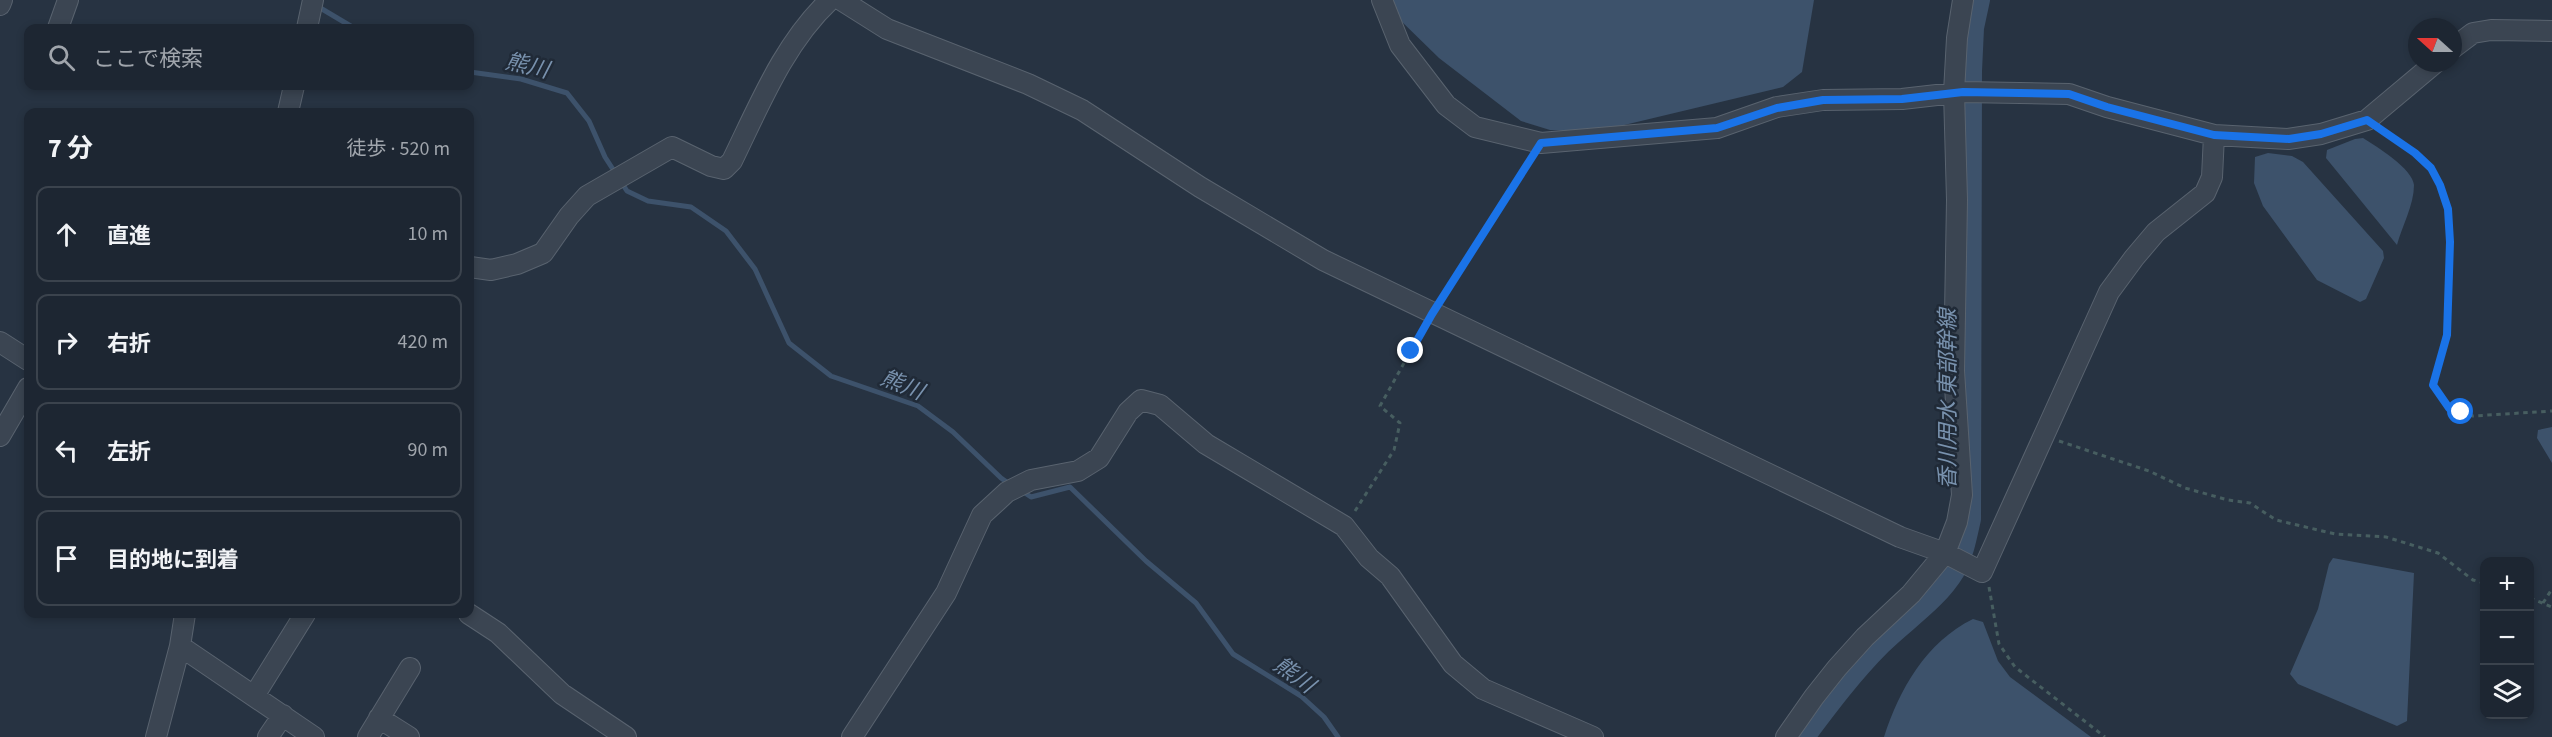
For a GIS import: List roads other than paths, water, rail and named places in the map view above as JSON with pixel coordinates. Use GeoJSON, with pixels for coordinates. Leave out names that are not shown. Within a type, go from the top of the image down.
{"type":"FeatureCollection","features":[{"type":"Feature","properties":{"kind":"street"},"geometry":{"type":"LineString","coordinates":[[0,5],[2,0]]}},
{"type":"Feature","properties":{"kind":"street"},"geometry":{"type":"LineString","coordinates":[[60,24],[69,0]]}},
{"type":"Feature","properties":{"kind":"street"},"geometry":{"type":"LineString","coordinates":[[474,268],[491,270],[517,264],[543,253],[569,216],[587,196],[672,147],[711,166],[724,169],[732,161],[762,100],[804,27],[830,0]]}},
{"type":"Feature","properties":{"kind":"street"},"geometry":{"type":"LineString","coordinates":[[841,0],[887,29],[1028,84],[1082,110],[1200,187],[1323,260],[1900,537],[1945,553],[1982,572],[2109,292],[2156,232],[2205,193],[2212,177],[2214,135]]}},
{"type":"Feature","properties":{"kind":"street"},"geometry":{"type":"LineString","coordinates":[[1382,0],[1400,45],[1446,105],[1475,127],[1541,143],[1717,128],[1783,106],[1823,100],[1902,99],[1964,92],[2069,94],[2107,107],[2214,135],[2289,139],[2321,134],[2367,120],[2424,72]]}},
{"type":"Feature","properties":{"kind":"street"},"geometry":{"type":"LineString","coordinates":[[1786,737],[1837,669],[1865,637],[1911,594],[1945,553],[1957,522],[1962,495],[1954,371],[1957,200],[1964,92],[1957,38],[1963,0]]}},
{"type":"Feature","properties":{"kind":"street"},"geometry":{"type":"LineString","coordinates":[[308,24],[312,4]]}},
{"type":"Feature","properties":{"kind":"street"},"geometry":{"type":"LineString","coordinates":[[2462,41],[2473,33],[2491,30],[2552,31]]}},
{"type":"Feature","properties":{"kind":"street"},"geometry":{"type":"LineString","coordinates":[[289,108],[293,90]]}},
{"type":"Feature","properties":{"kind":"street"},"geometry":{"type":"LineString","coordinates":[[0,342],[24,357]]}},
{"type":"Feature","properties":{"kind":"street"},"geometry":{"type":"LineString","coordinates":[[0,436],[24,395]]}},
{"type":"Feature","properties":{"kind":"street"},"geometry":{"type":"LineString","coordinates":[[852,737],[946,593],[982,515],[1016,488],[1031,480],[1078,471],[1100,458],[1128,412],[1142,400],[1160,405],[1206,444],[1344,526],[1369,558],[1390,576],[1453,664],[1466,678],[1483,689],[1593,737]]}},
{"type":"Feature","properties":{"kind":"street"},"geometry":{"type":"LineString","coordinates":[[474,617],[498,633],[562,694],[626,737]]}},
{"type":"Feature","properties":{"kind":"street"},"geometry":{"type":"LineString","coordinates":[[156,737],[180,646],[184,618]]}},
{"type":"Feature","properties":{"kind":"street"},"geometry":{"type":"LineString","coordinates":[[254,696],[303,618]]}},
{"type":"Feature","properties":{"kind":"street"},"geometry":{"type":"LineString","coordinates":[[180,646],[314,737]]}},
{"type":"Feature","properties":{"kind":"street"},"geometry":{"type":"LineString","coordinates":[[368,737],[410,668]]}},
{"type":"Feature","properties":{"kind":"street"},"geometry":{"type":"LineString","coordinates":[[268,737],[283,715]]}},
{"type":"Feature","properties":{"kind":"street"},"geometry":{"type":"LineString","coordinates":[[379,718],[409,737]]}},
{"type":"Feature","properties":{"kind":"water"},"geometry":{"type":"Polygon","coordinates":[[[1390,0],[1814,0],[1802,72],[1783,87],[1595,132],[1550,130],[1521,121],[1439,58],[1397,17],[1390,0]]]}},
{"type":"Feature","properties":{"kind":"water"},"geometry":{"type":"Polygon","coordinates":[[[2363,138],[2401,165],[2414,185],[2412,200],[2397,245],[2326,158],[2327,150],[2363,138]]]}},
{"type":"Feature","properties":{"kind":"water"},"geometry":{"type":"Polygon","coordinates":[[[2268,153],[2292,156],[2303,162],[2383,251],[2384,258],[2366,299],[2360,302],[2317,280],[2263,206],[2254,183],[2255,157],[2268,153]]]}},
{"type":"Feature","properties":{"kind":"water"},"geometry":{"type":"Polygon","coordinates":[[[2552,427],[2552,463],[2537,438],[2538,430],[2552,427]]]}},
{"type":"Feature","properties":{"kind":"water"},"geometry":{"type":"Polygon","coordinates":[[[2333,558],[2414,573],[2407,721],[2397,726],[2298,684],[2290,674],[2318,609],[2329,564],[2333,558]]]}},
{"type":"Feature","properties":{"kind":"water"},"geometry":{"type":"Polygon","coordinates":[[[1973,619],[1983,622],[1998,661],[2010,677],[2091,737],[1884,737],[1906,685],[1916,669],[1941,641],[1973,619]]]}},
{"type":"Feature","properties":{"kind":"waterway","name":"香川用水 東部幹線"},"geometry":{"type":"LineString","coordinates":[[1805,737],[1871,656],[1948,582],[1958,565],[1967,539],[1971,519],[1972,71],[1974,28],[1980,0]]}},
{"type":"Feature","properties":{"kind":"waterway","name":"熊川"},"geometry":{"type":"LineString","coordinates":[[317,6],[347,24]]}},
{"type":"Feature","properties":{"kind":"waterway","name":"熊川"},"geometry":{"type":"LineString","coordinates":[[474,73],[521,79],[567,93],[589,121],[605,157],[627,191],[648,201],[691,207],[726,231],[755,269],[789,343],[831,376],[918,406],[953,432],[1011,485]]}},
{"type":"Feature","properties":{"kind":"waterway","name":"熊川"},"geometry":{"type":"LineString","coordinates":[[1022,491],[1031,497],[1070,487],[1146,561],[1196,603],[1233,654],[1301,696],[1324,717],[1338,737]]}}]}
